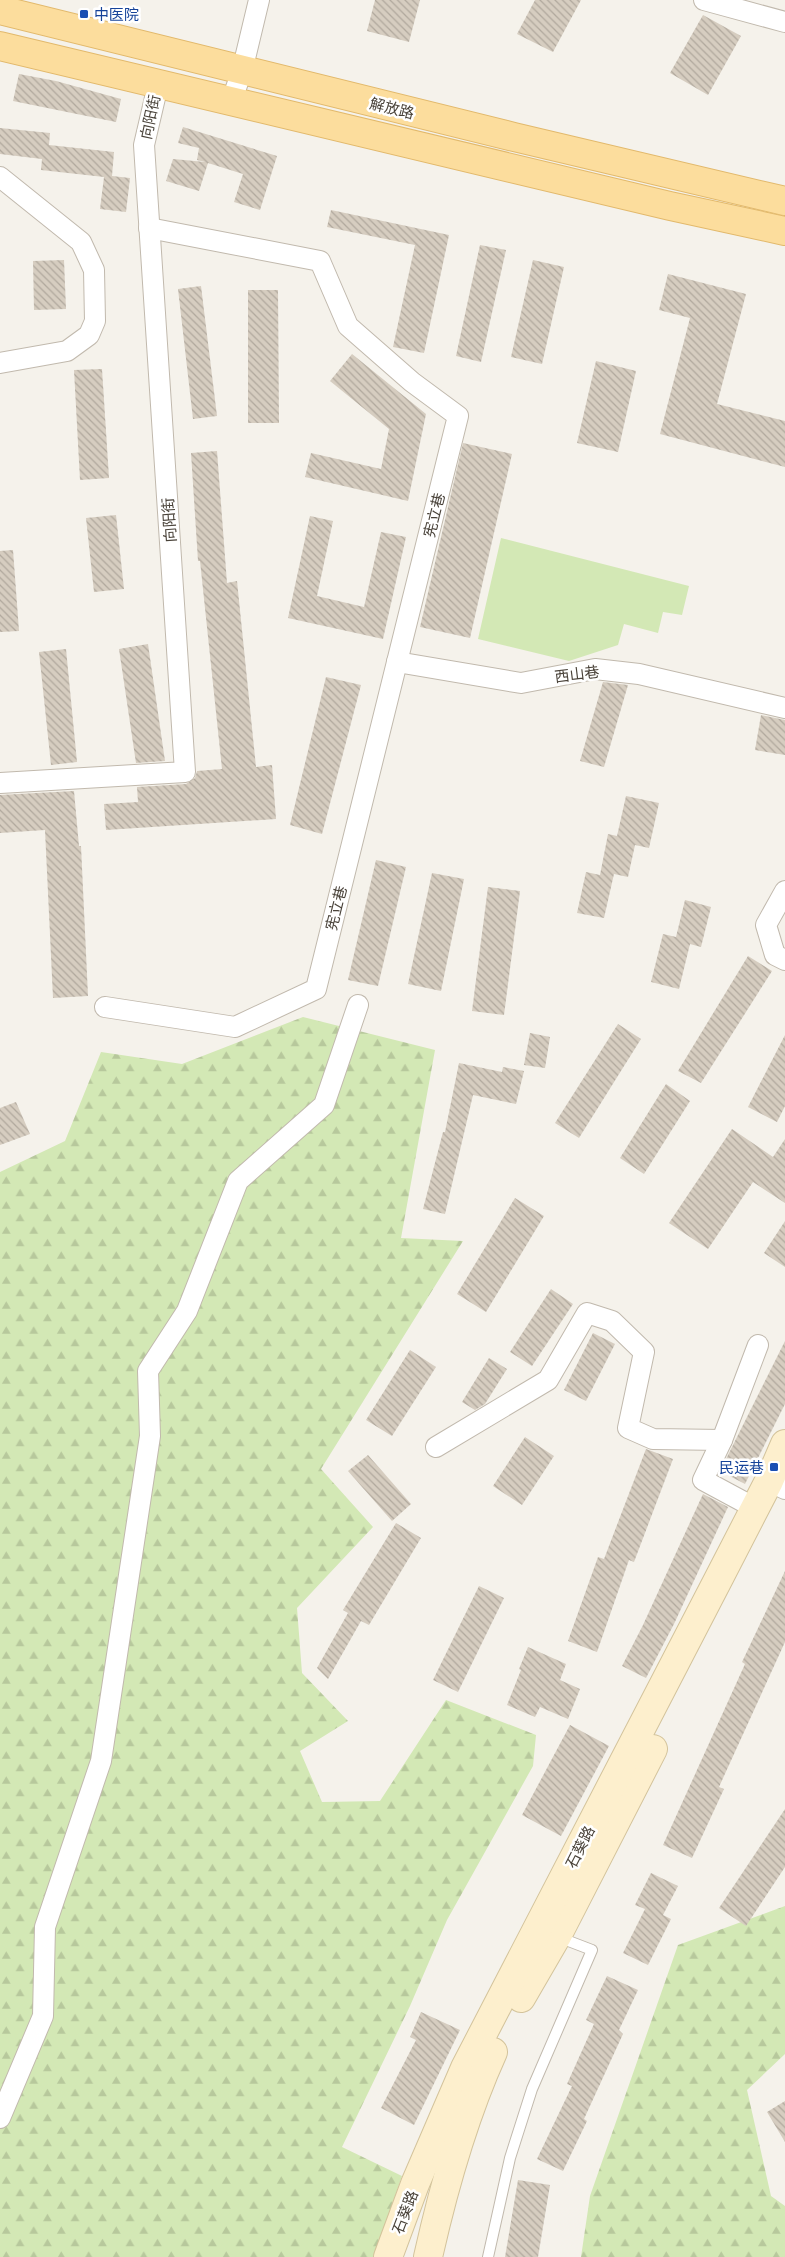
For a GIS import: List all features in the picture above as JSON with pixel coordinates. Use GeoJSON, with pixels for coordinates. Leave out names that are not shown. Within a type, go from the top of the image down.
{"type":"FeatureCollection","features":[{"type":"Feature","properties":{"kind":"main road","name":"解放路"},"geometry":{"type":"LineString","coordinates":[[0,10],[242,71],[785,201]]}},
{"type":"Feature","properties":{"kind":"main road","name":"解放路"},"geometry":{"type":"LineString","coordinates":[[0,46],[158,85],[785,231]]}},
{"type":"Feature","properties":{"kind":"main road","name":"石葵路"},"geometry":{"type":"LineString","coordinates":[[388,2257],[419,2175],[465,2068],[755,1508],[780,1485],[785,1444]]}},
{"type":"Feature","properties":{"kind":"main road"},"geometry":{"type":"LineString","coordinates":[[428,2257],[446,2179],[470,2106],[498,2041],[557,1936],[705,1646],[780,1485]]}},
{"type":"Feature","properties":{"kind":"street"},"geometry":{"type":"LineString","coordinates":[[231,102],[242,71],[259,0]]}},
{"type":"Feature","properties":{"kind":"street"},"geometry":{"type":"LineString","coordinates":[[704,0],[785,22]]}},
{"type":"Feature","properties":{"kind":"street","name":"向阳街"},"geometry":{"type":"LineString","coordinates":[[0,783],[185,772],[144,144],[158,85]]}},
{"type":"Feature","properties":{"kind":"street"},"geometry":{"type":"LineString","coordinates":[[0,177],[81,242],[94,270],[95,321],[90,335],[67,351],[0,363]]}},
{"type":"Feature","properties":{"kind":"street","name":"宪立巷"},"geometry":{"type":"LineString","coordinates":[[105,1007],[235,1027],[316,989],[458,416],[412,382],[348,326],[320,262],[149,228]]}},
{"type":"Feature","properties":{"kind":"street","name":"西山巷"},"geometry":{"type":"LineString","coordinates":[[397,662],[521,683],[594,669],[639,674],[785,708]]}},
{"type":"Feature","properties":{"kind":"street"},"geometry":{"type":"LineString","coordinates":[[785,891],[766,925],[775,955],[785,960]]}},
{"type":"Feature","properties":{"kind":"street"},"geometry":{"type":"LineString","coordinates":[[0,2118],[44,2016],[45,1926],[101,1761],[150,1436],[148,1371],[187,1311],[238,1181],[324,1105],[358,1005]]}},
{"type":"Feature","properties":{"kind":"street"},"geometry":{"type":"LineString","coordinates":[[436,1447],[548,1380],[587,1313],[612,1322],[644,1352],[628,1428],[653,1438],[722,1440]]}},
{"type":"Feature","properties":{"kind":"street"},"geometry":{"type":"LineString","coordinates":[[755,1508],[703,1480],[722,1440],[758,1345]]}},
{"type":"Feature","properties":{"kind":"lane"},"geometry":{"type":"LineString","coordinates":[[488,2257],[510,2158],[532,2089],[592,1950],[557,1936]]}},
{"type":"Feature","properties":{"kind":"green space"},"geometry":{"type":"Polygon","coordinates":[[[501,538],[689,586],[682,615],[663,612],[658,633],[624,624],[618,645],[569,661],[478,639],[501,538]]]}},
{"type":"Feature","properties":{"kind":"green space"},"geometry":{"type":"Polygon","coordinates":[[[303,1017],[435,1050],[401,1238],[463,1241],[321,1469],[373,1527],[297,1608],[302,1673],[348,1721],[300,1751],[322,1802],[380,1801],[446,1700],[536,1735],[533,1766],[447,1920],[410,2006],[342,2147],[402,2176],[374,2257],[0,2257],[0,1172],[65,1141],[101,1052],[182,1064],[303,1017]]]}},
{"type":"Feature","properties":{"kind":"green space"},"geometry":{"type":"Polygon","coordinates":[[[785,1906],[785,2054],[747,2090],[771,2196],[785,2206],[785,2257],[581,2257],[590,2196],[678,1945],[785,1906]]]}},
{"type":"Feature","properties":{"kind":"building"},"geometry":{"type":"Polygon","coordinates":[[[375,0],[420,0],[409,42],[367,31],[375,0]]]}},
{"type":"Feature","properties":{"kind":"building"},"geometry":{"type":"Polygon","coordinates":[[[535,0],[581,0],[553,52],[517,34],[535,0]]]}},
{"type":"Feature","properties":{"kind":"building"},"geometry":{"type":"Polygon","coordinates":[[[703,15],[741,36],[708,95],[670,73],[703,15]]]}},
{"type":"Feature","properties":{"kind":"building"},"geometry":{"type":"Polygon","coordinates":[[[19,74],[56,81],[121,99],[116,122],[13,101],[19,74]]]}},
{"type":"Feature","properties":{"kind":"building"},"geometry":{"type":"Polygon","coordinates":[[[183,127],[277,156],[260,210],[234,202],[243,174],[208,163],[199,191],[166,181],[173,159],[205,162],[197,160],[199,148],[178,143],[183,127]]]}},
{"type":"Feature","properties":{"kind":"building"},"geometry":{"type":"Polygon","coordinates":[[[0,128],[50,133],[49,145],[114,152],[112,176],[130,178],[126,212],[100,209],[104,177],[41,170],[42,159],[0,154],[0,128]]]}},
{"type":"Feature","properties":{"kind":"building"},"geometry":{"type":"Polygon","coordinates":[[[331,210],[449,235],[424,353],[393,347],[415,245],[327,227],[331,210]]]}},
{"type":"Feature","properties":{"kind":"building"},"geometry":{"type":"Polygon","coordinates":[[[480,245],[506,250],[481,362],[456,356],[480,245]]]}},
{"type":"Feature","properties":{"kind":"building"},"geometry":{"type":"Polygon","coordinates":[[[64,260],[66,309],[34,310],[33,261],[64,260]]]}},
{"type":"Feature","properties":{"kind":"building"},"geometry":{"type":"Polygon","coordinates":[[[533,260],[564,267],[542,364],[511,357],[533,260]]]}},
{"type":"Feature","properties":{"kind":"building"},"geometry":{"type":"Polygon","coordinates":[[[668,274],[746,294],[717,404],[785,421],[785,467],[660,434],[690,318],[659,310],[668,274]]]}},
{"type":"Feature","properties":{"kind":"building"},"geometry":{"type":"Polygon","coordinates":[[[201,286],[217,416],[193,419],[178,289],[201,286]]]}},
{"type":"Feature","properties":{"kind":"building"},"geometry":{"type":"Polygon","coordinates":[[[248,290],[278,290],[279,423],[248,423],[248,290]]]}},
{"type":"Feature","properties":{"kind":"building"},"geometry":{"type":"Polygon","coordinates":[[[352,354],[426,414],[408,501],[305,477],[311,453],[381,469],[389,429],[330,381],[352,354]]]}},
{"type":"Feature","properties":{"kind":"building"},"geometry":{"type":"Polygon","coordinates":[[[596,361],[636,371],[618,452],[577,443],[596,361]]]}},
{"type":"Feature","properties":{"kind":"building"},"geometry":{"type":"Polygon","coordinates":[[[102,369],[109,478],[80,480],[74,370],[102,369]]]}},
{"type":"Feature","properties":{"kind":"building"},"geometry":{"type":"Polygon","coordinates":[[[463,443],[512,454],[470,638],[420,627],[463,443]]]}},
{"type":"Feature","properties":{"kind":"building"},"geometry":{"type":"Polygon","coordinates":[[[217,451],[227,583],[237,581],[256,767],[272,765],[276,819],[106,830],[104,804],[138,802],[137,787],[186,784],[195,778],[197,771],[222,769],[200,561],[198,561],[191,453],[217,451]]]}},
{"type":"Feature","properties":{"kind":"building"},"geometry":{"type":"Polygon","coordinates":[[[116,515],[124,589],[94,592],[86,518],[116,515]]]}},
{"type":"Feature","properties":{"kind":"building"},"geometry":{"type":"Polygon","coordinates":[[[310,516],[333,521],[317,596],[364,607],[381,532],[406,537],[383,639],[288,618],[310,516]]]}},
{"type":"Feature","properties":{"kind":"building"},"geometry":{"type":"Polygon","coordinates":[[[13,550],[19,631],[0,632],[0,551],[13,550]]]}},
{"type":"Feature","properties":{"kind":"building"},"geometry":{"type":"Polygon","coordinates":[[[148,644],[165,761],[136,763],[119,649],[148,644]]]}},
{"type":"Feature","properties":{"kind":"building"},"geometry":{"type":"Polygon","coordinates":[[[66,649],[77,762],[51,765],[39,652],[66,649]]]}},
{"type":"Feature","properties":{"kind":"building"},"geometry":{"type":"Polygon","coordinates":[[[326,677],[361,685],[322,834],[290,825],[326,677]]]}},
{"type":"Feature","properties":{"kind":"building"},"geometry":{"type":"Polygon","coordinates":[[[603,682],[628,685],[604,767],[580,761],[603,682]]]}},
{"type":"Feature","properties":{"kind":"building"},"geometry":{"type":"Polygon","coordinates":[[[761,715],[785,720],[785,755],[755,750],[761,715]]]}},
{"type":"Feature","properties":{"kind":"building"},"geometry":{"type":"Polygon","coordinates":[[[74,791],[79,846],[81,846],[88,996],[53,998],[45,830],[0,833],[0,795],[74,791]]]}},
{"type":"Feature","properties":{"kind":"building"},"geometry":{"type":"Polygon","coordinates":[[[626,796],[659,803],[649,848],[635,845],[628,877],[614,874],[604,918],[577,913],[586,872],[600,875],[608,834],[617,836],[626,796]]]}},
{"type":"Feature","properties":{"kind":"building"},"geometry":{"type":"Polygon","coordinates":[[[376,860],[406,867],[378,986],[348,980],[376,860]]]}},
{"type":"Feature","properties":{"kind":"building"},"geometry":{"type":"Polygon","coordinates":[[[432,873],[464,879],[441,991],[408,984],[432,873]]]}},
{"type":"Feature","properties":{"kind":"building"},"geometry":{"type":"Polygon","coordinates":[[[488,887],[520,891],[504,1015],[472,1011],[488,887]]]}},
{"type":"Feature","properties":{"kind":"building"},"geometry":{"type":"Polygon","coordinates":[[[685,900],[711,907],[701,947],[690,944],[679,989],[651,982],[663,934],[676,937],[685,900]]]}},
{"type":"Feature","properties":{"kind":"building"},"geometry":{"type":"Polygon","coordinates":[[[748,956],[772,971],[701,1083],[678,1071],[748,956]]]}},
{"type":"Feature","properties":{"kind":"building"},"geometry":{"type":"Polygon","coordinates":[[[618,1024],[641,1039],[579,1138],[555,1123],[618,1024]]]}},
{"type":"Feature","properties":{"kind":"building"},"geometry":{"type":"Polygon","coordinates":[[[530,1033],[550,1037],[545,1068],[524,1065],[530,1033]]]}},
{"type":"Feature","properties":{"kind":"building"},"geometry":{"type":"Polygon","coordinates":[[[785,1035],[785,1106],[777,1122],[748,1107],[785,1035]]]}},
{"type":"Feature","properties":{"kind":"building"},"geometry":{"type":"Polygon","coordinates":[[[459,1063],[502,1072],[503,1067],[524,1071],[516,1104],[473,1095],[445,1214],[423,1209],[443,1132],[445,1132],[459,1063]]]}},
{"type":"Feature","properties":{"kind":"building"},"geometry":{"type":"Polygon","coordinates":[[[666,1084],[690,1101],[644,1174],[620,1158],[666,1084]]]}},
{"type":"Feature","properties":{"kind":"building"},"geometry":{"type":"Polygon","coordinates":[[[16,1102],[30,1134],[0,1145],[0,1108],[16,1102]]]}},
{"type":"Feature","properties":{"kind":"building"},"geometry":{"type":"Polygon","coordinates":[[[732,1129],[773,1157],[785,1139],[785,1203],[753,1182],[708,1249],[669,1223],[732,1129]]]}},
{"type":"Feature","properties":{"kind":"building"},"geometry":{"type":"Polygon","coordinates":[[[515,1198],[544,1216],[486,1312],[457,1294],[515,1198]]]}},
{"type":"Feature","properties":{"kind":"building"},"geometry":{"type":"Polygon","coordinates":[[[785,1221],[785,1267],[764,1253],[785,1221]]]}},
{"type":"Feature","properties":{"kind":"building"},"geometry":{"type":"Polygon","coordinates":[[[551,1289],[573,1304],[532,1366],[510,1352],[551,1289]]]}},
{"type":"Feature","properties":{"kind":"building"},"geometry":{"type":"Polygon","coordinates":[[[593,1333],[615,1344],[586,1401],[564,1390],[593,1333]]]}},
{"type":"Feature","properties":{"kind":"building"},"geometry":{"type":"Polygon","coordinates":[[[785,1341],[785,1404],[745,1484],[720,1471],[785,1341]]]}},
{"type":"Feature","properties":{"kind":"building"},"geometry":{"type":"Polygon","coordinates":[[[410,1350],[436,1367],[392,1436],[366,1420],[410,1350]]]}},
{"type":"Feature","properties":{"kind":"building"},"geometry":{"type":"Polygon","coordinates":[[[489,1358],[507,1369],[485,1404],[475,1410],[462,1402],[489,1358]]]}},
{"type":"Feature","properties":{"kind":"building"},"geometry":{"type":"Polygon","coordinates":[[[525,1437],[554,1456],[522,1505],[493,1486],[525,1437]]]}},
{"type":"Feature","properties":{"kind":"building"},"geometry":{"type":"Polygon","coordinates":[[[646,1449],[673,1459],[634,1562],[629,1560],[597,1652],[568,1641],[598,1557],[604,1559],[646,1449]]]}},
{"type":"Feature","properties":{"kind":"building"},"geometry":{"type":"Polygon","coordinates":[[[368,1455],[411,1504],[392,1521],[348,1471],[368,1455]]]}},
{"type":"Feature","properties":{"kind":"building"},"geometry":{"type":"Polygon","coordinates":[[[703,1494],[728,1507],[674,1624],[646,1678],[622,1666],[643,1625],[703,1494]]]}},
{"type":"Feature","properties":{"kind":"building"},"geometry":{"type":"Polygon","coordinates":[[[396,1523],[421,1538],[369,1625],[361,1621],[328,1679],[317,1668],[348,1613],[343,1610],[396,1523]]]}},
{"type":"Feature","properties":{"kind":"building"},"geometry":{"type":"Polygon","coordinates":[[[785,1571],[785,1642],[719,1787],[724,1789],[692,1858],[663,1845],[745,1664],[742,1662],[785,1571]]]}},
{"type":"Feature","properties":{"kind":"building"},"geometry":{"type":"Polygon","coordinates":[[[479,1586],[504,1598],[458,1692],[433,1680],[479,1586]]]}},
{"type":"Feature","properties":{"kind":"building"},"geometry":{"type":"Polygon","coordinates":[[[528,1647],[566,1664],[560,1680],[580,1689],[568,1719],[540,1707],[535,1717],[507,1705],[528,1647]]]}},
{"type":"Feature","properties":{"kind":"building"},"geometry":{"type":"Polygon","coordinates":[[[570,1725],[609,1746],[561,1836],[522,1815],[570,1725]]]}},
{"type":"Feature","properties":{"kind":"building"},"geometry":{"type":"Polygon","coordinates":[[[785,1809],[785,1867],[746,1926],[719,1908],[785,1809]]]}},
{"type":"Feature","properties":{"kind":"building"},"geometry":{"type":"Polygon","coordinates":[[[651,1873],[678,1886],[663,1915],[671,1919],[648,1965],[623,1953],[645,1909],[635,1905],[651,1873]]]}},
{"type":"Feature","properties":{"kind":"building"},"geometry":{"type":"Polygon","coordinates":[[[607,1976],[638,1990],[619,2030],[623,2034],[584,2119],[587,2121],[563,2171],[537,2159],[572,2086],[567,2084],[594,2024],[586,2020],[607,1976]]]}},
{"type":"Feature","properties":{"kind":"building"},"geometry":{"type":"Polygon","coordinates":[[[421,2012],[460,2030],[414,2125],[381,2108],[416,2040],[410,2037],[421,2012]]]}},
{"type":"Feature","properties":{"kind":"building"},"geometry":{"type":"Polygon","coordinates":[[[785,2101],[785,2142],[767,2112],[785,2101]]]}},
{"type":"Feature","properties":{"kind":"building"},"geometry":{"type":"Polygon","coordinates":[[[518,2180],[550,2185],[538,2257],[505,2257],[518,2180]]]}},
{"type":"Feature","properties":{"kind":"place","name":"中医院"},"geometry":{"type":"Point","coordinates":[84,14]}},
{"type":"Feature","properties":{"kind":"place","name":"民运巷"},"geometry":{"type":"Point","coordinates":[774,1467]}}]}
